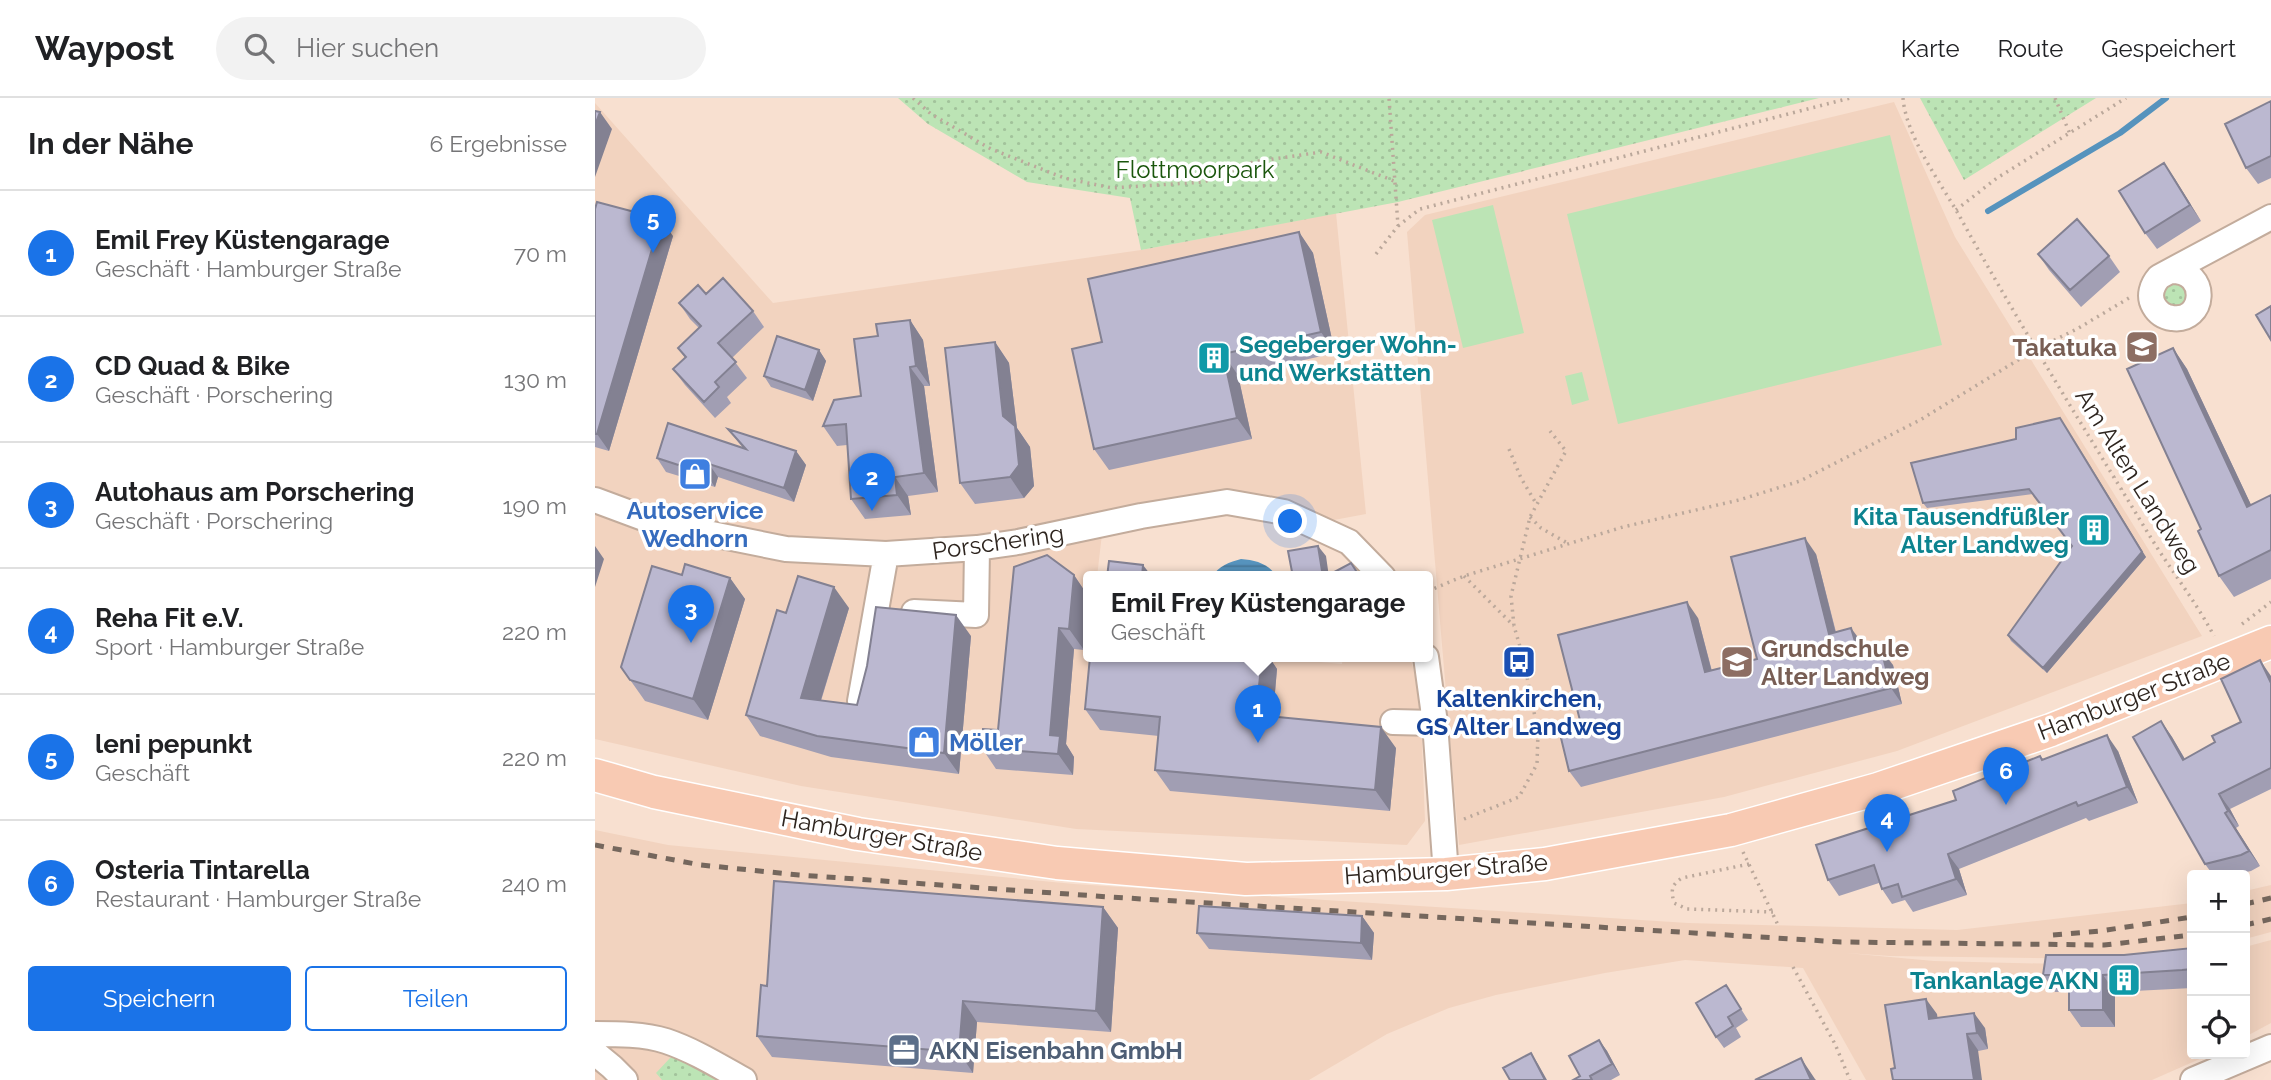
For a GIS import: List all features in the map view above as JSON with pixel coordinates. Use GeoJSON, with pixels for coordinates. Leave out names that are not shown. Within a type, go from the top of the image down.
{"type":"FeatureCollection","features":[{"type":"Feature","properties":{"kind":"main road","name":"Hamburger Straße"},"geometry":{"type":"LineString","coordinates":[[595,775],[654,792],[858,834],[1057,863],[1245,879],[1446,874],[1545,864],[1731,830],[1878,789],[2052,730],[2271,642]]}},
{"type":"Feature","properties":{"kind":"street"},"geometry":{"type":"LineString","coordinates":[[2163,276],[2198,254],[2271,217]]}},
{"type":"Feature","properties":{"kind":"street","name":"Porschering"},"geometry":{"type":"LineString","coordinates":[[595,500],[657,523],[786,549],[886,554],[977,548],[1227,502],[1284,512],[1349,542],[1377,571]]}},
{"type":"Feature","properties":{"kind":"street"},"geometry":{"type":"LineString","coordinates":[[877,610],[976,615],[977,548]]}},
{"type":"Feature","properties":{"kind":"street"},"geometry":{"type":"LineString","coordinates":[[859,708],[886,554]]}},
{"type":"Feature","properties":{"kind":"street"},"geometry":{"type":"LineString","coordinates":[[1427,662],[1435,723],[1446,874]]}},
{"type":"Feature","properties":{"kind":"street"},"geometry":{"type":"LineString","coordinates":[[1393,722],[1435,723]]}},
{"type":"Feature","properties":{"kind":"street"},"geometry":{"type":"LineString","coordinates":[[595,1034],[620,1034],[664,1040],[744,1080]]}},
{"type":"Feature","properties":{"kind":"street"},"geometry":{"type":"LineString","coordinates":[[2193,1080],[2271,1047]]}},
{"type":"Feature","properties":{"kind":"street"},"geometry":{"type":"LineString","coordinates":[[595,1053],[625,1080]]}},
{"type":"Feature","properties":{"kind":"path"},"geometry":{"type":"LineString","coordinates":[[913,98],[931,114],[991,149],[1064,178],[1112,188],[1204,182],[1253,162],[1321,152],[1394,181]]}},
{"type":"Feature","properties":{"kind":"path"},"geometry":{"type":"LineString","coordinates":[[1389,98],[1398,226]]}},
{"type":"Feature","properties":{"kind":"path"},"geometry":{"type":"LineString","coordinates":[[1376,254],[1398,226],[1420,209],[1850,98]]}},
{"type":"Feature","properties":{"kind":"path","name":"Am Alten Landweg"},"geometry":{"type":"LineString","coordinates":[[1903,98],[1904,111],[1929,166],[2168,567],[2205,619],[2225,660]]}},
{"type":"Feature","properties":{"kind":"path"},"geometry":{"type":"LineString","coordinates":[[2056,98],[2070,134]]}},
{"type":"Feature","properties":{"kind":"path"},"geometry":{"type":"LineString","coordinates":[[1956,210],[1997,178],[2126,98]]}},
{"type":"Feature","properties":{"kind":"path"},"geometry":{"type":"LineString","coordinates":[[1433,589],[1464,576],[1623,527],[1739,500],[1800,481],[1920,420],[2163,276]]}},
{"type":"Feature","properties":{"kind":"path"},"geometry":{"type":"LineString","coordinates":[[1444,823],[1457,821],[1520,797],[1537,764],[1538,732],[1514,626],[1511,596],[1530,517],[1566,451],[1551,432]]}},
{"type":"Feature","properties":{"kind":"path"},"geometry":{"type":"LineString","coordinates":[[1509,449],[1521,478],[1537,505]]}},
{"type":"Feature","properties":{"kind":"path"},"geometry":{"type":"LineString","coordinates":[[1530,517],[1541,528],[1569,544]]}},
{"type":"Feature","properties":{"kind":"path"},"geometry":{"type":"LineString","coordinates":[[1464,576],[1514,626]]}},
{"type":"Feature","properties":{"kind":"path"},"geometry":{"type":"LineString","coordinates":[[1773,912],[1686,909],[1674,902],[1671,891],[1674,884],[1682,878],[1749,864],[1773,912],[1779,927]]}},
{"type":"Feature","properties":{"kind":"path"},"geometry":{"type":"LineString","coordinates":[[1793,967],[1835,1044],[1850,1080]]}},
{"type":"Feature","properties":{"kind":"shaded area"},"geometry":{"type":"Polygon","coordinates":[[[1894,102],[1955,237],[2202,636],[1897,751],[1724,797],[1459,845],[1407,232],[1425,215],[1894,102]]]}},
{"type":"Feature","properties":{"kind":"shaded area"},"geometry":{"type":"Polygon","coordinates":[[[595,103],[773,303],[1141,250],[1336,213],[1366,514],[1334,520],[1296,503],[1221,491],[1097,513],[1102,534],[1098,571],[1083,571],[1083,662],[1411,662],[1420,692],[1425,821],[1407,845],[1076,829],[801,786],[595,739],[595,103]]]}},
{"type":"Feature","properties":{"kind":"shaded area"},"geometry":{"type":"Polygon","coordinates":[[[595,830],[668,845],[1074,884],[1688,923],[1957,930],[2187,904],[2187,950],[2105,959],[1846,953],[1934,961],[2100,965],[2187,956],[2187,1059],[2200,1059],[2152,1080],[1866,1080],[1803,968],[1685,960],[1496,995],[1449,1008],[1387,1034],[1309,1080],[595,1080],[595,830]]]}},
{"type":"Feature","properties":{"kind":"shaded area"},"geometry":{"type":"Polygon","coordinates":[[[2271,885],[2271,932],[2250,938],[2250,933],[2250,890],[2271,885]]]}},
{"type":"Feature","properties":{"kind":"shaded area"},"geometry":{"type":"Polygon","coordinates":[[[2271,940],[2271,1023],[2250,1034],[2250,996],[2250,946],[2271,940]]]}},
{"type":"Feature","properties":{"kind":"green space","name":"Flottmoorpark"},"geometry":{"type":"Polygon","coordinates":[[[898,98],[1819,98],[1398,202],[1141,250],[1130,198],[1027,182],[928,124],[898,98]]]}},
{"type":"Feature","properties":{"kind":"green space"},"geometry":{"type":"Polygon","coordinates":[[[1920,98],[2096,98],[1964,180],[1920,98]]]}},
{"type":"Feature","properties":{"kind":"green space"},"geometry":{"type":"Polygon","coordinates":[[[1890,135],[1942,345],[1618,424],[1567,214],[1890,135]]]}},
{"type":"Feature","properties":{"kind":"green space"},"geometry":{"type":"Polygon","coordinates":[[[1493,205],[1524,333],[1463,348],[1432,220],[1493,205]]]}},
{"type":"Feature","properties":{"kind":"green space"},"geometry":{"type":"Polygon","coordinates":[[[2160,278],[2194,280],[2180,318],[2152,288],[2160,278]]]}},
{"type":"Feature","properties":{"kind":"green space"},"geometry":{"type":"Polygon","coordinates":[[[1582,372],[1589,400],[1572,405],[1565,376],[1582,372]]]}},
{"type":"Feature","properties":{"kind":"green space"},"geometry":{"type":"Polygon","coordinates":[[[681,1054],[731,1080],[662,1080],[656,1073],[670,1058],[681,1054]]]}},
{"type":"Feature","properties":{"kind":"water"},"geometry":{"type":"Polygon","coordinates":[[[1241,559],[1252,560],[1272,571],[1217,571],[1241,559]]]}},
{"type":"Feature","properties":{"kind":"building"},"geometry":{"type":"Polygon","coordinates":[[[2271,101],[2271,156],[2246,168],[2225,124],[2271,101]]]}},
{"type":"Feature","properties":{"kind":"building"},"geometry":{"type":"Polygon","coordinates":[[[595,111],[600,112],[595,125],[595,111]]]}},
{"type":"Feature","properties":{"kind":"building"},"geometry":{"type":"Polygon","coordinates":[[[2164,163],[2190,205],[2145,233],[2119,191],[2164,163]]]}},
{"type":"Feature","properties":{"kind":"building"},"geometry":{"type":"Polygon","coordinates":[[[597,202],[661,219],[595,434],[595,209],[597,202]]]}},
{"type":"Feature","properties":{"kind":"building"},"geometry":{"type":"Polygon","coordinates":[[[2077,219],[2109,256],[2070,290],[2038,254],[2077,219]]]}},
{"type":"Feature","properties":{"kind":"building","name":"Segeberger Wohn- und Werkstätten"},"geometry":{"type":"Polygon","coordinates":[[[1299,232],[1321,332],[1223,354],[1237,418],[1094,449],[1072,349],[1102,342],[1088,279],[1299,232]]]}},
{"type":"Feature","properties":{"kind":"building"},"geometry":{"type":"Polygon","coordinates":[[[723,278],[753,311],[718,343],[736,362],[715,382],[719,387],[704,402],[673,369],[686,357],[678,348],[701,326],[679,303],[698,285],[706,294],[723,278]]]}},
{"type":"Feature","properties":{"kind":"building"},"geometry":{"type":"Polygon","coordinates":[[[2271,306],[2271,340],[2256,315],[2271,306]]]}},
{"type":"Feature","properties":{"kind":"building"},"geometry":{"type":"Polygon","coordinates":[[[910,320],[916,366],[910,367],[924,473],[895,477],[897,495],[851,499],[846,424],[823,426],[834,400],[861,396],[854,339],[878,336],[876,324],[910,320]]]}},
{"type":"Feature","properties":{"kind":"building"},"geometry":{"type":"Polygon","coordinates":[[[777,336],[819,350],[805,390],[764,376],[777,336]]]}},
{"type":"Feature","properties":{"kind":"building"},"geometry":{"type":"Polygon","coordinates":[[[995,342],[1003,416],[1015,426],[1019,465],[1010,477],[960,483],[945,348],[995,342]]]}},
{"type":"Feature","properties":{"kind":"building"},"geometry":{"type":"Polygon","coordinates":[[[2173,348],[2247,507],[2271,495],[2271,550],[2219,576],[2198,531],[2201,529],[2127,369],[2173,348]]]}},
{"type":"Feature","properties":{"kind":"building","name":"Kita Tausendfüßler Alter Landweg"},"geometry":{"type":"Polygon","coordinates":[[[2060,418],[2142,552],[2043,668],[2008,635],[2072,546],[2029,489],[1923,503],[1911,463],[2016,439],[2016,428],[2060,418]]]}},
{"type":"Feature","properties":{"kind":"building"},"geometry":{"type":"Polygon","coordinates":[[[668,423],[746,449],[728,429],[796,451],[784,488],[709,464],[706,474],[657,458],[668,423]]]}},
{"type":"Feature","properties":{"kind":"building"},"geometry":{"type":"Polygon","coordinates":[[[1805,538],[1829,634],[1851,628],[1859,655],[1881,649],[1891,688],[1569,771],[1561,738],[1583,732],[1558,635],[1687,602],[1705,672],[1757,659],[1731,557],[1805,538]]]}},
{"type":"Feature","properties":{"kind":"building"},"geometry":{"type":"Polygon","coordinates":[[[1318,546],[1322,571],[1292,571],[1288,551],[1318,546]]]}},
{"type":"Feature","properties":{"kind":"building"},"geometry":{"type":"Polygon","coordinates":[[[1047,555],[1074,575],[1069,629],[1059,628],[1050,735],[1060,736],[1058,754],[982,748],[983,729],[998,730],[1014,567],[1047,555]]]}},
{"type":"Feature","properties":{"kind":"building"},"geometry":{"type":"Polygon","coordinates":[[[1109,561],[1143,565],[1142,571],[1108,571],[1109,561]]]}},
{"type":"Feature","properties":{"kind":"building"},"geometry":{"type":"Polygon","coordinates":[[[1351,563],[1356,571],[1336,571],[1351,563]]]}},
{"type":"Feature","properties":{"kind":"building"},"geometry":{"type":"Polygon","coordinates":[[[685,564],[730,578],[693,699],[630,680],[621,667],[652,566],[682,575],[685,564]]]}},
{"type":"Feature","properties":{"kind":"building"},"geometry":{"type":"Polygon","coordinates":[[[798,576],[834,587],[801,698],[857,705],[867,666],[876,607],[956,615],[944,753],[817,736],[746,715],[777,610],[786,613],[798,576]]]}},
{"type":"Feature","properties":{"kind":"building"},"geometry":{"type":"Polygon","coordinates":[[[2260,660],[2271,683],[2271,768],[2219,794],[2228,811],[2225,813],[2249,851],[2205,864],[2133,737],[2161,721],[2183,760],[2215,742],[2212,736],[2241,722],[2221,679],[2260,660]]]}},
{"type":"Feature","properties":{"kind":"building"},"geometry":{"type":"Polygon","coordinates":[[[1090,662],[1261,662],[1256,715],[1381,727],[1375,790],[1155,770],[1160,717],[1085,709],[1090,662]]]}},
{"type":"Feature","properties":{"kind":"building"},"geometry":{"type":"Polygon","coordinates":[[[2107,735],[2127,787],[2078,806],[2076,802],[1948,854],[1956,879],[1902,897],[1898,884],[1882,889],[1874,865],[1828,880],[1816,845],[1956,800],[1953,791],[2040,756],[2042,760],[2107,735]]]}},
{"type":"Feature","properties":{"kind":"building"},"geometry":{"type":"Polygon","coordinates":[[[774,881],[1103,907],[1096,1011],[963,1001],[959,1052],[757,1036],[761,985],[767,986],[774,881]]]}},
{"type":"Feature","properties":{"kind":"building"},"geometry":{"type":"Polygon","coordinates":[[[1199,906],[1362,916],[1361,943],[1197,933],[1199,906]]]}},
{"type":"Feature","properties":{"kind":"building"},"geometry":{"type":"Polygon","coordinates":[[[2187,949],[2187,969],[2103,975],[2103,1010],[2069,1010],[2069,975],[2043,975],[2046,955],[2124,955],[2187,949]]]}},
{"type":"Feature","properties":{"kind":"building"},"geometry":{"type":"Polygon","coordinates":[[[1726,985],[1741,1009],[1728,1017],[1733,1026],[1716,1037],[1696,1003],[1726,985]]]}},
{"type":"Feature","properties":{"kind":"building"},"geometry":{"type":"Polygon","coordinates":[[[1926,999],[1929,1019],[1974,1013],[1977,1033],[1967,1034],[1974,1080],[1893,1080],[1891,1069],[1895,1068],[1885,1005],[1926,999]]]}},
{"type":"Feature","properties":{"kind":"building"},"geometry":{"type":"Polygon","coordinates":[[[1599,1040],[1612,1064],[1590,1076],[1592,1080],[1573,1080],[1580,1076],[1569,1056],[1599,1040]]]}},
{"type":"Feature","properties":{"kind":"building"},"geometry":{"type":"Polygon","coordinates":[[[1531,1053],[1545,1080],[1510,1080],[1503,1068],[1531,1053]]]}},
{"type":"Feature","properties":{"kind":"building"},"geometry":{"type":"Polygon","coordinates":[[[1801,1058],[1811,1080],[1755,1080],[1801,1058]]]}},
{"type":"Feature","properties":{"kind":"waterway"},"geometry":{"type":"LineString","coordinates":[[1988,211],[2120,133],[2166,98]]}},
{"type":"Feature","properties":{"kind":"railway"},"geometry":{"type":"LineString","coordinates":[[595,845],[701,865],[799,875],[1841,942],[2104,945],[2187,936]]}},
{"type":"Feature","properties":{"kind":"railway"},"geometry":{"type":"LineString","coordinates":[[2250,903],[2271,898]]}},
{"type":"Feature","properties":{"kind":"railway"},"geometry":{"type":"LineString","coordinates":[[2053,935],[2187,918]]}},
{"type":"Feature","properties":{"kind":"railway"},"geometry":{"type":"LineString","coordinates":[[2250,924],[2271,919]]}},
{"type":"Feature","properties":{"kind":"place","name":"leni pepunkt"},"geometry":{"type":"Point","coordinates":[653,253]}},
{"type":"Feature","properties":{"kind":"place","name":"Takatuka"},"geometry":{"type":"Point","coordinates":[2142,347]}},
{"type":"Feature","properties":{"kind":"place","name":"Segeberger Wohn- und Werkstätten"},"geometry":{"type":"Point","coordinates":[1214,358]}},
{"type":"Feature","properties":{"kind":"place","name":"Autoservice Wedhorn"},"geometry":{"type":"Point","coordinates":[695,474]}},
{"type":"Feature","properties":{"kind":"place","name":"CD Quad & Bike"},"geometry":{"type":"Point","coordinates":[872,511]}},
{"type":"Feature","properties":{"kind":"place","name":"Kita Tausendfüßler Alter Landweg"},"geometry":{"type":"Point","coordinates":[2094,530]}},
{"type":"Feature","properties":{"kind":"place","name":"Autohaus am Porschering"},"geometry":{"type":"Point","coordinates":[691,643]}},
{"type":"Feature","properties":{"kind":"place","name":"Kaltenkirchen, GS Alter Landweg"},"geometry":{"type":"Point","coordinates":[1519,662]}},
{"type":"Feature","properties":{"kind":"place","name":"Grundschule Alter Landweg"},"geometry":{"type":"Point","coordinates":[1737,662]}},
{"type":"Feature","properties":{"kind":"place","name":"Möller"},"geometry":{"type":"Point","coordinates":[924,742]}},
{"type":"Feature","properties":{"kind":"place","name":"Emil Frey Küstengarage"},"geometry":{"type":"Point","coordinates":[1258,743]}},
{"type":"Feature","properties":{"kind":"place","name":"Osteria Tintarella"},"geometry":{"type":"Point","coordinates":[2006,805]}},
{"type":"Feature","properties":{"kind":"place","name":"Reha Fit e.V."},"geometry":{"type":"Point","coordinates":[1887,852]}},
{"type":"Feature","properties":{"kind":"place","name":"Tankanlage AKN"},"geometry":{"type":"Point","coordinates":[2124,980]}},
{"type":"Feature","properties":{"kind":"place","name":"AKN Eisenbahn GmbH"},"geometry":{"type":"Point","coordinates":[904,1050]}}]}
